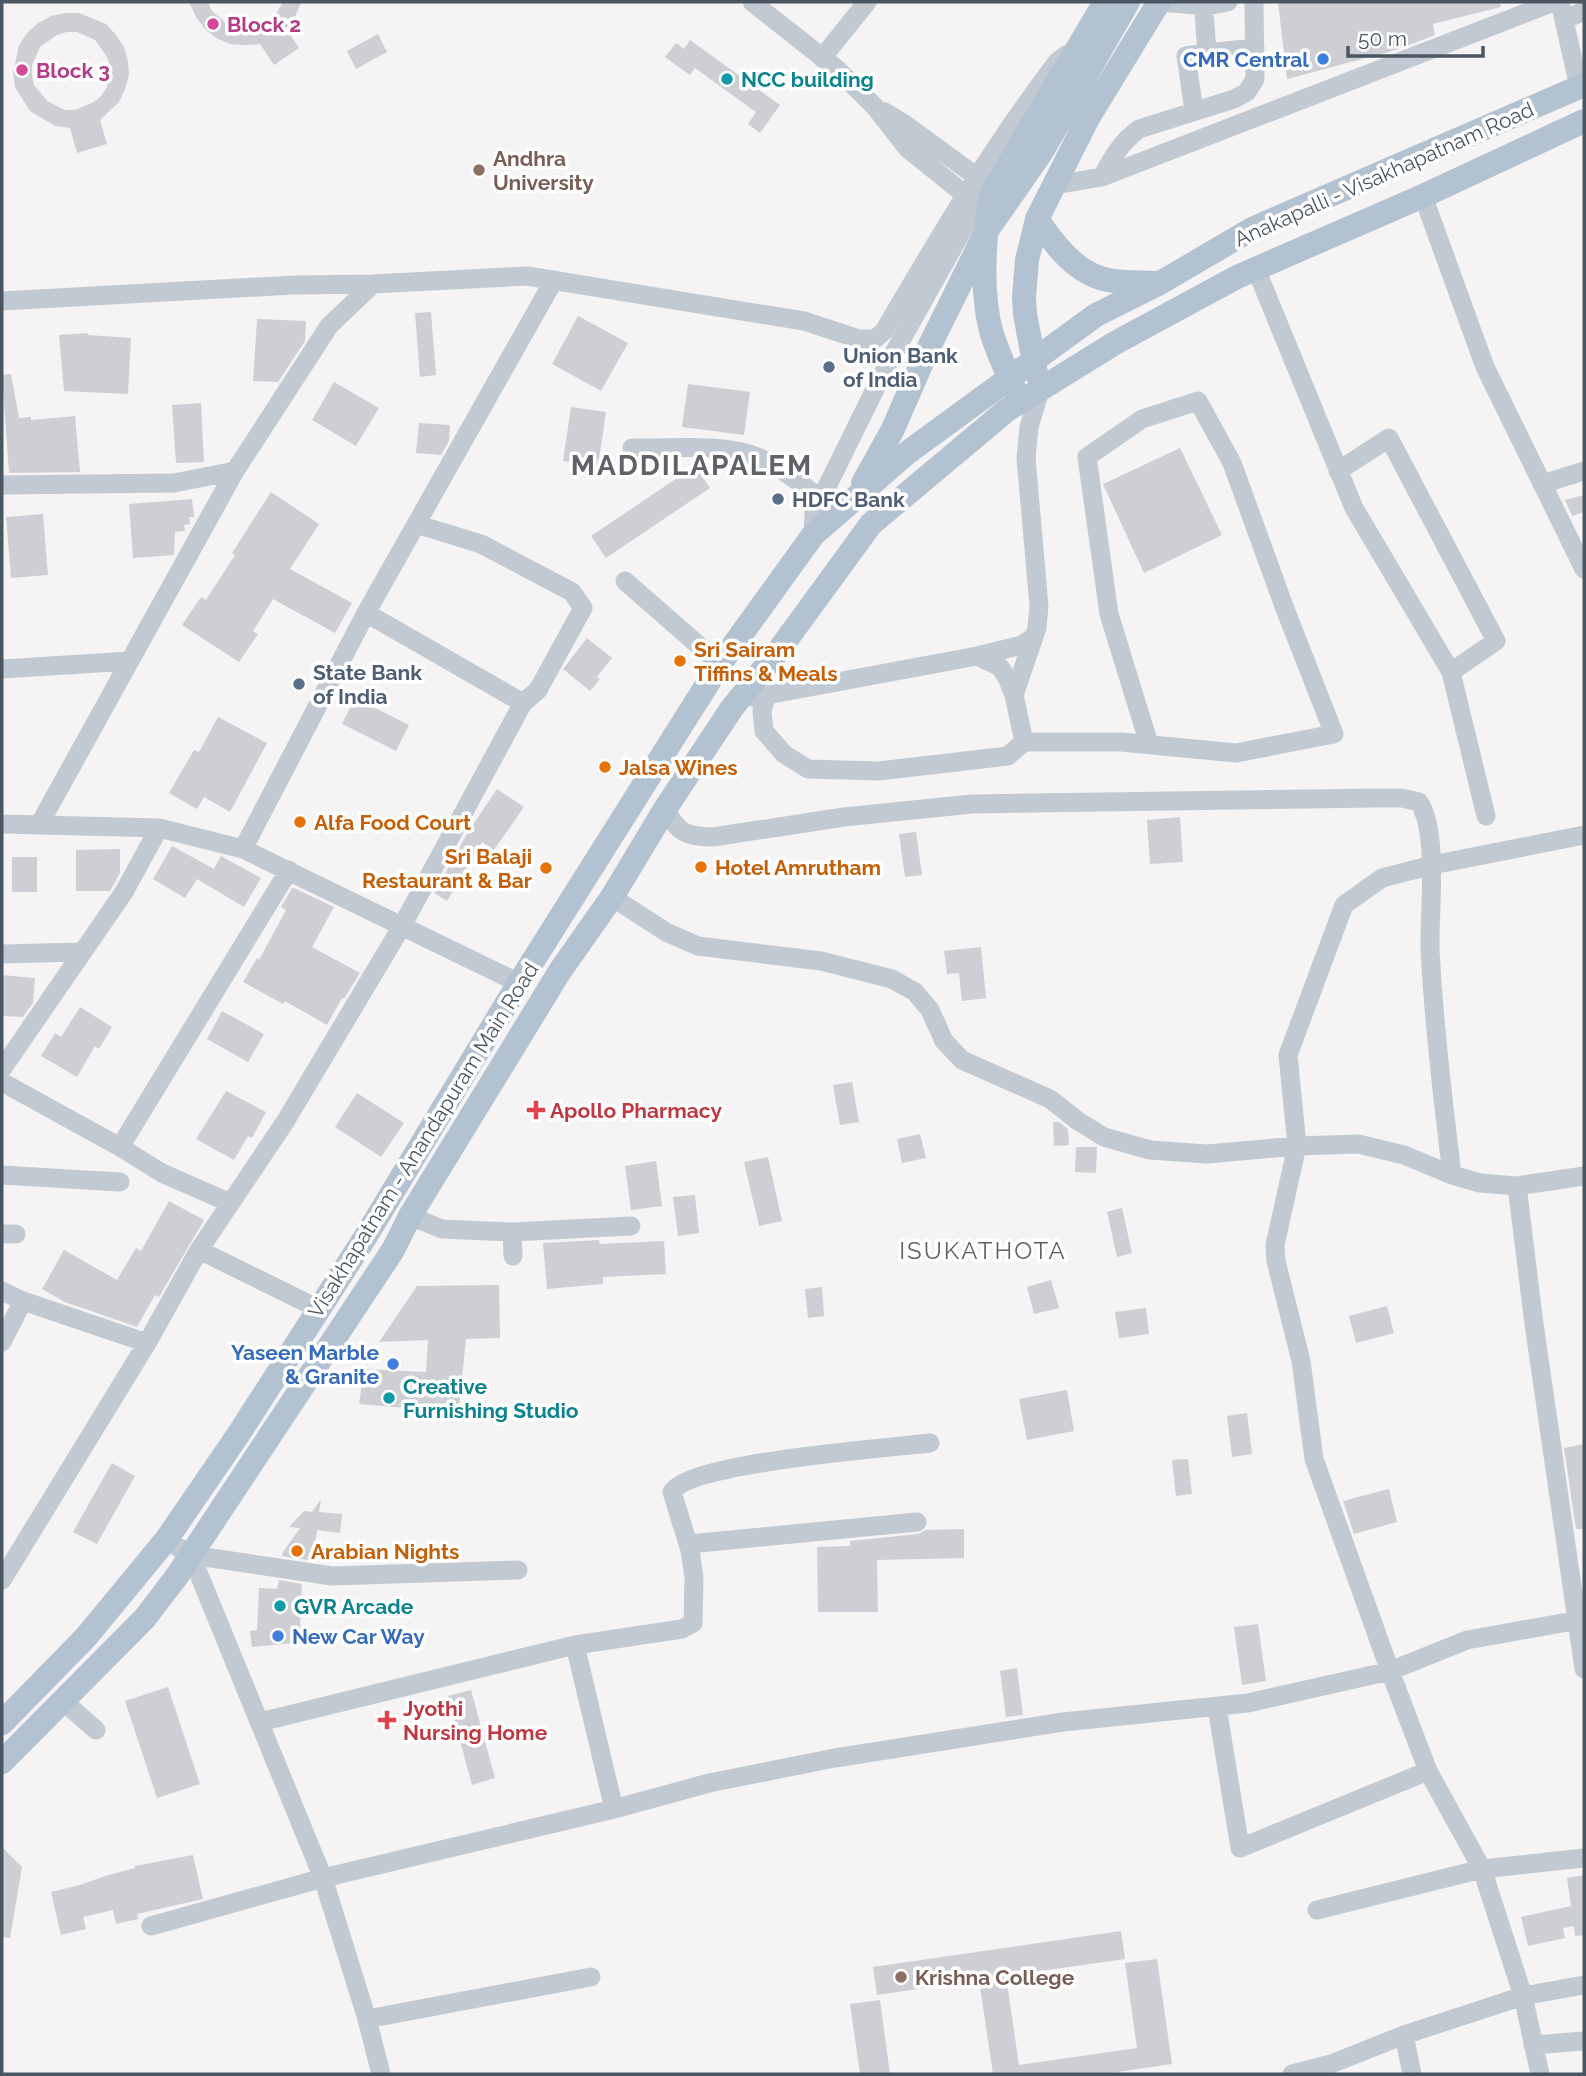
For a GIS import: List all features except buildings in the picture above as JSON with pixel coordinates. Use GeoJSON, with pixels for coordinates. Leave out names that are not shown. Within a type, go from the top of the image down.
{"type":"FeatureCollection","features":[{"type":"Feature","properties":{"kind":"main road"},"geometry":{"type":"LineString","coordinates":[[1019,402],[992,334],[986,307],[986,232],[990,196],[1105,2]]}},
{"type":"Feature","properties":{"kind":"main road"},"geometry":{"type":"LineString","coordinates":[[856,496],[893,429],[926,353],[986,232],[1041,153],[1128,2]]}},
{"type":"Feature","properties":{"kind":"main road"},"geometry":{"type":"LineString","coordinates":[[1041,387],[1032,361],[1024,297],[1027,260],[1037,219],[1087,118],[1161,2]]}},
{"type":"Feature","properties":{"kind":"main road","name":"Anakapalli - Visakhapatnam Road"},"geometry":{"type":"LineString","coordinates":[[856,496],[907,453],[1096,315],[1160,283],[1252,229],[1582,86]]}},
{"type":"Feature","properties":{"kind":"main road","name":"Anakapalli - Visakhapatnam Road"},"geometry":{"type":"LineString","coordinates":[[1019,402],[1127,336],[1256,269],[1423,196],[1584,121]]}},
{"type":"Feature","properties":{"kind":"main road"},"geometry":{"type":"LineString","coordinates":[[1037,219],[1065,255],[1084,271],[1106,280],[1160,283]]}},
{"type":"Feature","properties":{"kind":"main road","name":"Visakhapatnam - Anandapuram Main Road"},"geometry":{"type":"LineString","coordinates":[[2,1762],[145,1618],[191,1555],[393,1250],[410,1216],[560,971],[612,897],[665,809],[732,708],[779,650],[871,524],[1019,402]]}},
{"type":"Feature","properties":{"kind":"main road","name":"Visakhapatnam - Anandapuram Main Road"},"geometry":{"type":"LineString","coordinates":[[2,1723],[86,1637],[166,1540],[373,1224],[519,983],[720,664],[813,534],[856,496]]}},
{"type":"Feature","properties":{"kind":"street"},"geometry":{"type":"LineString","coordinates":[[752,2],[822,58],[875,107],[907,148],[970,198],[986,232]]}},
{"type":"Feature","properties":{"kind":"street"},"geometry":{"type":"LineString","coordinates":[[822,58],[867,2]]}},
{"type":"Feature","properties":{"kind":"street"},"geometry":{"type":"LineString","coordinates":[[1161,2],[1207,6],[1228,2]]}},
{"type":"Feature","properties":{"kind":"street"},"geometry":{"type":"LineString","coordinates":[[1102,177],[1118,148],[1139,129],[1234,99],[1247,92],[1255,79],[1254,2]]}},
{"type":"Feature","properties":{"kind":"street"},"geometry":{"type":"LineString","coordinates":[[1055,185],[1102,177],[1554,2]]}},
{"type":"Feature","properties":{"kind":"street"},"geometry":{"type":"LineString","coordinates":[[1207,6],[1204,10],[1207,53]]}},
{"type":"Feature","properties":{"kind":"street"},"geometry":{"type":"LineString","coordinates":[[1582,86],[1562,11],[1584,11]]}},
{"type":"Feature","properties":{"kind":"street"},"geometry":{"type":"LineString","coordinates":[[2,301],[527,276],[804,321],[859,339],[875,339],[884,331],[970,198],[977,177],[1057,62],[1078,47]]}},
{"type":"Feature","properties":{"kind":"street"},"geometry":{"type":"LineString","coordinates":[[1194,111],[1178,57],[1255,48]]}},
{"type":"Feature","properties":{"kind":"street"},"geometry":{"type":"LineString","coordinates":[[875,107],[903,123],[977,177]]}},
{"type":"Feature","properties":{"kind":"street"},"geometry":{"type":"LineString","coordinates":[[1423,196],[1485,367],[1584,569]]}},
{"type":"Feature","properties":{"kind":"street"},"geometry":{"type":"LineString","coordinates":[[813,534],[814,513],[876,385],[969,219],[970,198]]}},
{"type":"Feature","properties":{"kind":"street"},"geometry":{"type":"LineString","coordinates":[[1256,269],[1354,508],[1451,672],[1486,816]]}},
{"type":"Feature","properties":{"kind":"street"},"geometry":{"type":"LineString","coordinates":[[243,849],[366,613],[554,280]]}},
{"type":"Feature","properties":{"kind":"street"},"geometry":{"type":"LineString","coordinates":[[39,825],[235,471],[329,326],[373,284]]}},
{"type":"Feature","properties":{"kind":"street"},"geometry":{"type":"LineString","coordinates":[[1014,695],[1031,639],[1037,628],[1039,606],[1026,458],[1029,427],[1041,387]]}},
{"type":"Feature","properties":{"kind":"street"},"geometry":{"type":"LineString","coordinates":[[767,695],[762,711],[764,731],[784,754],[808,769],[879,771],[1008,756],[1024,742],[1121,742],[1237,753],[1334,734],[1284,609],[1231,463],[1198,401],[1142,419],[1087,457],[1109,614],[1149,744]]}},
{"type":"Feature","properties":{"kind":"street"},"geometry":{"type":"LineString","coordinates":[[1019,402],[1029,427]]}},
{"type":"Feature","properties":{"kind":"street"},"geometry":{"type":"LineString","coordinates":[[1338,471],[1389,438],[1496,641],[1451,672]]}},
{"type":"Feature","properties":{"kind":"street"},"geometry":{"type":"LineString","coordinates":[[632,448],[723,449],[760,457],[821,499]]}},
{"type":"Feature","properties":{"kind":"street"},"geometry":{"type":"LineString","coordinates":[[2,485],[174,483],[235,471]]}},
{"type":"Feature","properties":{"kind":"street"},"geometry":{"type":"LineString","coordinates":[[1542,484],[1584,471]]}},
{"type":"Feature","properties":{"kind":"street"},"geometry":{"type":"LineString","coordinates":[[5,1568],[147,1343],[228,1202],[285,1122],[402,926],[523,703],[538,690],[583,608],[572,592],[481,544],[416,524]]}},
{"type":"Feature","properties":{"kind":"street"},"geometry":{"type":"LineString","coordinates":[[625,581],[720,664]]}},
{"type":"Feature","properties":{"kind":"street"},"geometry":{"type":"LineString","coordinates":[[366,613],[523,703]]}},
{"type":"Feature","properties":{"kind":"street"},"geometry":{"type":"LineString","coordinates":[[732,708],[767,695],[977,656],[1022,645],[1031,639]]}},
{"type":"Feature","properties":{"kind":"street"},"geometry":{"type":"LineString","coordinates":[[977,656],[1000,667],[1014,695],[1024,742]]}},
{"type":"Feature","properties":{"kind":"street"},"geometry":{"type":"LineString","coordinates":[[2,669],[130,661]]}},
{"type":"Feature","properties":{"kind":"street"},"geometry":{"type":"LineString","coordinates":[[665,809],[677,829],[700,837],[713,837],[844,817],[972,804],[1402,798],[1419,802],[1424,810],[1432,865],[1430,949],[1441,1086],[1452,1175]]}},
{"type":"Feature","properties":{"kind":"street"},"geometry":{"type":"LineString","coordinates":[[2,824],[159,828],[243,849],[519,983]]}},
{"type":"Feature","properties":{"kind":"street"},"geometry":{"type":"LineString","coordinates":[[2,1069],[124,892],[159,828]]}},
{"type":"Feature","properties":{"kind":"street"},"geometry":{"type":"LineString","coordinates":[[1540,2074],[1523,1996],[1482,1869],[1428,1771],[1314,1459],[1301,1361],[1276,1261],[1276,1233],[1297,1146],[1288,1055],[1345,905],[1382,878],[1432,865],[1584,835]]}},
{"type":"Feature","properties":{"kind":"street"},"geometry":{"type":"LineString","coordinates":[[120,1147],[289,870]]}},
{"type":"Feature","properties":{"kind":"street"},"geometry":{"type":"LineString","coordinates":[[612,897],[666,932],[698,946],[821,961],[892,979],[915,992],[930,1010],[944,1041],[962,1060],[1050,1099],[1104,1137],[1150,1150],[1207,1154],[1359,1144],[1404,1155],[1452,1175],[1480,1183],[1517,1186],[1584,1176]]}},
{"type":"Feature","properties":{"kind":"street"},"geometry":{"type":"LineString","coordinates":[[2,954],[81,952]]}},
{"type":"Feature","properties":{"kind":"street"},"geometry":{"type":"LineString","coordinates":[[2,1082],[162,1173],[228,1202]]}},
{"type":"Feature","properties":{"kind":"street"},"geometry":{"type":"LineString","coordinates":[[2,1175],[120,1182]]}},
{"type":"Feature","properties":{"kind":"street"},"geometry":{"type":"LineString","coordinates":[[1517,1186],[1534,1324],[1575,1535],[1578,1620],[1584,1669]]}},
{"type":"Feature","properties":{"kind":"street"},"geometry":{"type":"LineString","coordinates":[[410,1216],[442,1229],[512,1232],[631,1226]]}},
{"type":"Feature","properties":{"kind":"street"},"geometry":{"type":"LineString","coordinates":[[512,1232],[513,1256]]}},
{"type":"Feature","properties":{"kind":"street"},"geometry":{"type":"LineString","coordinates":[[199,1250],[319,1309]]}},
{"type":"Feature","properties":{"kind":"street"},"geometry":{"type":"LineString","coordinates":[[2,1291],[23,1301],[147,1343]]}},
{"type":"Feature","properties":{"kind":"street"},"geometry":{"type":"LineString","coordinates":[[2,1342],[23,1301]]}},
{"type":"Feature","properties":{"kind":"street"},"geometry":{"type":"LineString","coordinates":[[260,1722],[575,1645],[682,1629],[693,1623],[694,1578],[689,1544],[672,1492],[683,1482],[701,1475],[763,1463],[930,1443]]}},
{"type":"Feature","properties":{"kind":"street"},"geometry":{"type":"LineString","coordinates":[[689,1544],[917,1522]]}},
{"type":"Feature","properties":{"kind":"street"},"geometry":{"type":"LineString","coordinates":[[166,1540],[191,1555],[332,1576],[518,1570]]}},
{"type":"Feature","properties":{"kind":"street"},"geometry":{"type":"LineString","coordinates":[[191,1555],[323,1878],[367,2019],[381,2074]]}},
{"type":"Feature","properties":{"kind":"street"},"geometry":{"type":"LineString","coordinates":[[151,1926],[323,1878],[614,1809],[709,1783],[835,1758],[1062,1722],[1248,1703],[1390,1671],[1467,1640],[1578,1620]]}},
{"type":"Feature","properties":{"kind":"street"},"geometry":{"type":"LineString","coordinates":[[575,1645],[614,1809]]}},
{"type":"Feature","properties":{"kind":"street"},"geometry":{"type":"LineString","coordinates":[[63,1701],[96,1730]]}},
{"type":"Feature","properties":{"kind":"street"},"geometry":{"type":"LineString","coordinates":[[1217,1707],[1240,1848],[1428,1771]]}},
{"type":"Feature","properties":{"kind":"street"},"geometry":{"type":"LineString","coordinates":[[1317,1910],[1482,1869],[1584,1858]]}},
{"type":"Feature","properties":{"kind":"street"},"geometry":{"type":"LineString","coordinates":[[367,2019],[592,1977]]}},
{"type":"Feature","properties":{"kind":"street"},"geometry":{"type":"LineString","coordinates":[[1292,2074],[1331,2064],[1404,2035],[1523,1996],[1584,1985]]}},
{"type":"Feature","properties":{"kind":"street"},"geometry":{"type":"LineString","coordinates":[[1404,2035],[1412,2074]]}},
{"type":"Feature","properties":{"kind":"street"},"geometry":{"type":"LineString","coordinates":[[1534,2045],[1584,2041]]}},
{"type":"Feature","properties":{"kind":"place","name":"Block 2"},"geometry":{"type":"Point","coordinates":[213,24]}},
{"type":"Feature","properties":{"kind":"place","name":"CMR Central"},"geometry":{"type":"Point","coordinates":[1323,59]}},
{"type":"Feature","properties":{"kind":"place","name":"Block 3"},"geometry":{"type":"Point","coordinates":[22,70]}},
{"type":"Feature","properties":{"kind":"place","name":"NCC building"},"geometry":{"type":"Point","coordinates":[727,79]}},
{"type":"Feature","properties":{"kind":"place","name":"Andhra University"},"geometry":{"type":"Point","coordinates":[479,170]}},
{"type":"Feature","properties":{"kind":"place","name":"Union Bank of India"},"geometry":{"type":"Point","coordinates":[829,367]}},
{"type":"Feature","properties":{"kind":"place","name":"HDFC Bank"},"geometry":{"type":"Point","coordinates":[778,499]}},
{"type":"Feature","properties":{"kind":"place","name":"Sri Sairam Tiffins & Meals"},"geometry":{"type":"Point","coordinates":[680,661]}},
{"type":"Feature","properties":{"kind":"place","name":"State Bank of India"},"geometry":{"type":"Point","coordinates":[299,684]}},
{"type":"Feature","properties":{"kind":"place","name":"Jalsa Wines"},"geometry":{"type":"Point","coordinates":[605,767]}},
{"type":"Feature","properties":{"kind":"place","name":"Alfa Food Court"},"geometry":{"type":"Point","coordinates":[300,822]}},
{"type":"Feature","properties":{"kind":"place","name":"Hotel Amrutham"},"geometry":{"type":"Point","coordinates":[701,867]}},
{"type":"Feature","properties":{"kind":"place","name":"Sri Balaji Restaurant & Bar"},"geometry":{"type":"Point","coordinates":[546,868]}},
{"type":"Feature","properties":{"kind":"place","name":"Apollo Pharmacy"},"geometry":{"type":"Point","coordinates":[536,1110]}},
{"type":"Feature","properties":{"kind":"place","name":"Yaseen Marble & Granite"},"geometry":{"type":"Point","coordinates":[393,1364]}},
{"type":"Feature","properties":{"kind":"place","name":"Creative Furnishing Studio"},"geometry":{"type":"Point","coordinates":[389,1398]}},
{"type":"Feature","properties":{"kind":"place","name":"Arabian Nights"},"geometry":{"type":"Point","coordinates":[297,1551]}},
{"type":"Feature","properties":{"kind":"place","name":"GVR Arcade"},"geometry":{"type":"Point","coordinates":[280,1606]}},
{"type":"Feature","properties":{"kind":"place","name":"New Car Way"},"geometry":{"type":"Point","coordinates":[278,1636]}},
{"type":"Feature","properties":{"kind":"place","name":"Jyothi Nursing Home"},"geometry":{"type":"Point","coordinates":[387,1720]}},
{"type":"Feature","properties":{"kind":"place","name":"Krishna College"},"geometry":{"type":"Point","coordinates":[901,1977]}},
{"type":"Feature","properties":{"kind":"district","name":"MADDILAPALEM"},"geometry":{"type":"Point","coordinates":[692,465]}},
{"type":"Feature","properties":{"kind":"district","name":"ISUKATHOTA"},"geometry":{"type":"Point","coordinates":[983,1250]}}]}
